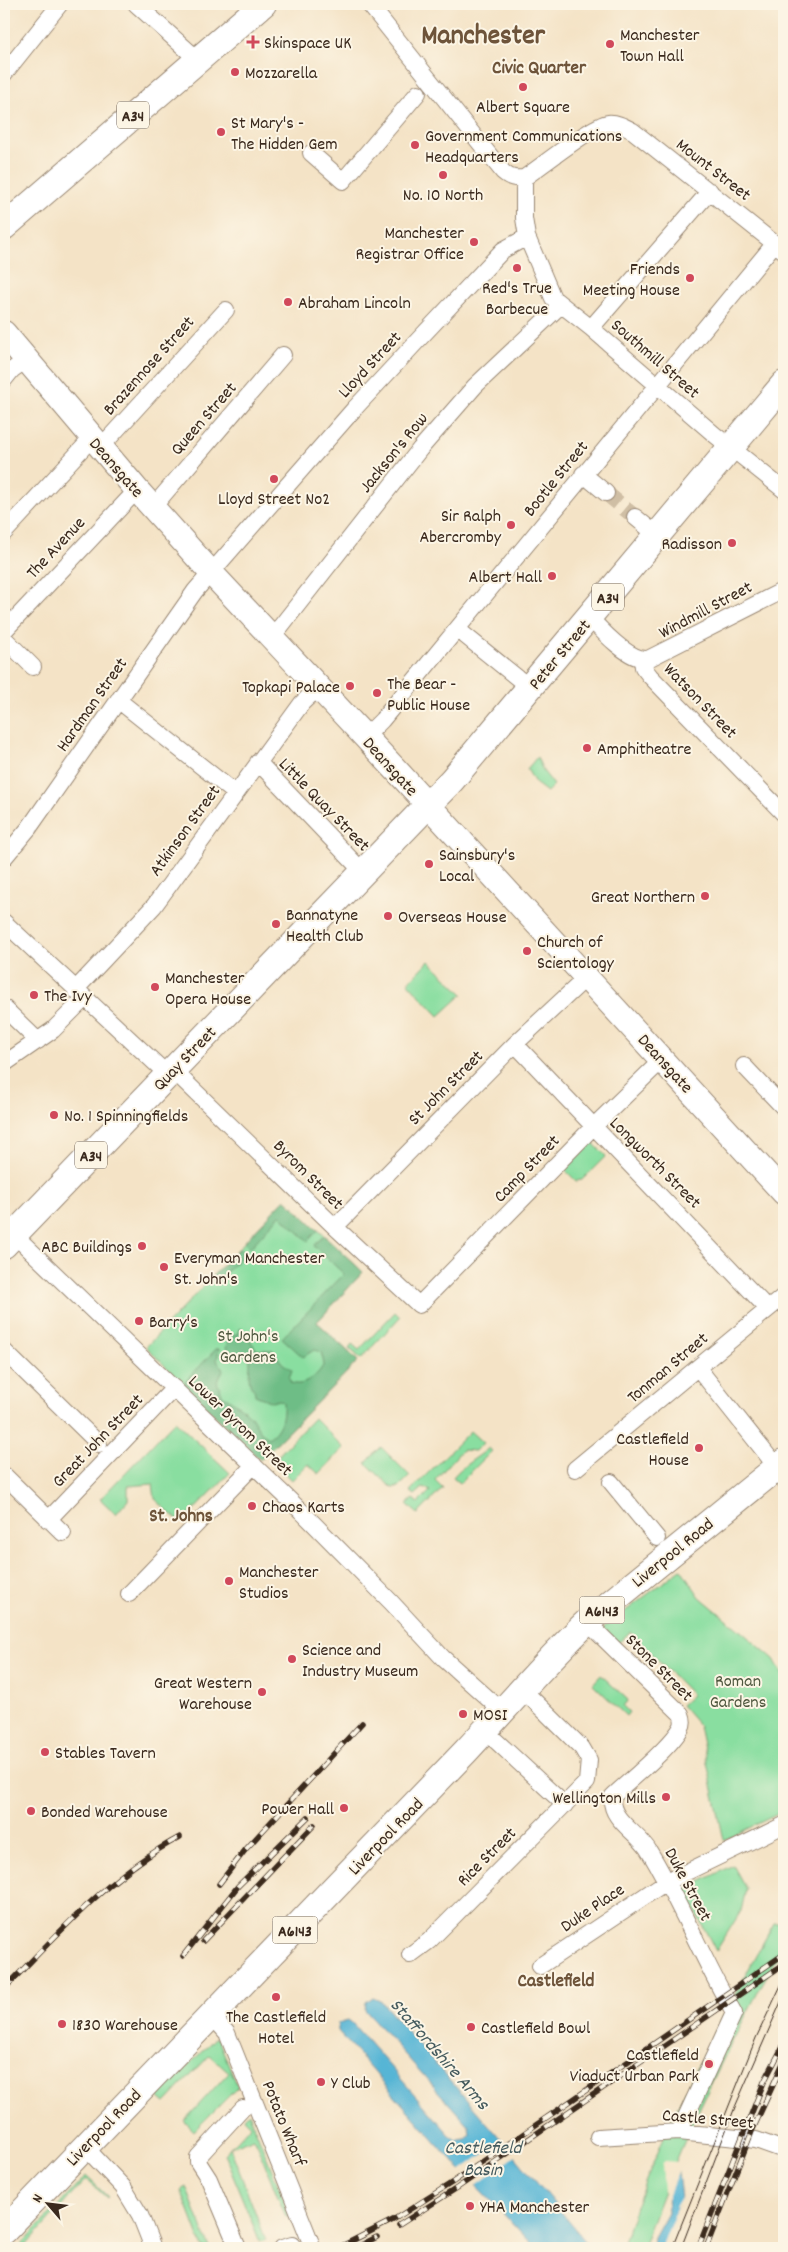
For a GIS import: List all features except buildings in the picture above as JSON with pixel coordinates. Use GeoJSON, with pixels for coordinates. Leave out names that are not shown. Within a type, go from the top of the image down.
{"type":"FeatureCollection","features":[{"type":"Feature","properties":{"kind":"main road","name":"A34"},"geometry":{"type":"LineString","coordinates":[[4,226],[263,4]]}},
{"type":"Feature","properties":{"kind":"main road","name":"Peter Street"},"geometry":{"type":"LineString","coordinates":[[428,806],[590,618],[783,387]]}},
{"type":"Feature","properties":{"kind":"main road","name":"Quay Street"},"geometry":{"type":"LineString","coordinates":[[7,1235],[170,1073],[428,806]]}},
{"type":"Feature","properties":{"kind":"main road","name":"Liverpool Road"},"geometry":{"type":"LineString","coordinates":[[4,2231],[460,1758],[521,1688],[587,1622],[782,1470]]}},
{"type":"Feature","properties":{"kind":"street"},"geometry":{"type":"LineString","coordinates":[[4,74],[60,4]]}},
{"type":"Feature","properties":{"kind":"street"},"geometry":{"type":"LineString","coordinates":[[136,4],[197,59]]}},
{"type":"Feature","properties":{"kind":"street"},"geometry":{"type":"LineString","coordinates":[[369,4],[503,172],[516,179],[524,178],[524,218],[527,237]]}},
{"type":"Feature","properties":{"kind":"street"},"geometry":{"type":"LineString","coordinates":[[311,153],[343,181],[418,93]]}},
{"type":"Feature","properties":{"kind":"street","name":"Mount Street"},"geometry":{"type":"LineString","coordinates":[[524,178],[594,128],[608,122],[617,123],[633,131],[780,247]]}},
{"type":"Feature","properties":{"kind":"street"},"geometry":{"type":"LineString","coordinates":[[591,328],[710,191]]}},
{"type":"Feature","properties":{"kind":"street","name":"Southmill Street"},"geometry":{"type":"LineString","coordinates":[[527,237],[548,291],[561,305],[591,328],[732,449],[784,490]]}},
{"type":"Feature","properties":{"kind":"street","name":"Lloyd Street"},"geometry":{"type":"LineString","coordinates":[[211,572],[355,408],[503,250],[527,237]]}},
{"type":"Feature","properties":{"kind":"street","name":"Bootle Street"},"geometry":{"type":"LineString","coordinates":[[365,737],[382,720],[656,385],[780,247]]}},
{"type":"Feature","properties":{"kind":"street","name":"Jackson's Row"},"geometry":{"type":"LineString","coordinates":[[270,637],[282,626],[420,448],[462,400],[561,305]]}},
{"type":"Feature","properties":{"kind":"street","name":"Brazennose Street"},"geometry":{"type":"LineString","coordinates":[[4,533],[96,443],[226,310]]}},
{"type":"Feature","properties":{"kind":"street","name":"Deansgate"},"geometry":{"type":"LineString","coordinates":[[4,333],[96,443],[211,572],[587,977],[784,1193]]}},
{"type":"Feature","properties":{"kind":"street","name":"Queen Street"},"geometry":{"type":"LineString","coordinates":[[153,507],[283,355]]}},
{"type":"Feature","properties":{"kind":"street"},"geometry":{"type":"LineString","coordinates":[[4,380],[12,370],[26,360]]}},
{"type":"Feature","properties":{"kind":"street"},"geometry":{"type":"LineString","coordinates":[[583,474],[606,493]]}},
{"type":"Feature","properties":{"kind":"street","name":"The Avenue"},"geometry":{"type":"LineString","coordinates":[[4,631],[137,490]]}},
{"type":"Feature","properties":{"kind":"street"},"geometry":{"type":"LineString","coordinates":[[635,517],[658,536]]}},
{"type":"Feature","properties":{"kind":"street","name":"Hardman Street"},"geometry":{"type":"LineString","coordinates":[[4,858],[29,828],[195,591],[211,572]]}},
{"type":"Feature","properties":{"kind":"street","name":"Windmill Street"},"geometry":{"type":"LineString","coordinates":[[642,660],[659,655],[784,590]]}},
{"type":"Feature","properties":{"kind":"street","name":"Watson Street"},"geometry":{"type":"LineString","coordinates":[[590,618],[601,630],[633,656],[642,660],[643,667],[650,676],[784,814]]}},
{"type":"Feature","properties":{"kind":"street"},"geometry":{"type":"LineString","coordinates":[[457,628],[530,688]]}},
{"type":"Feature","properties":{"kind":"street"},"geometry":{"type":"LineString","coordinates":[[4,638],[33,667]]}},
{"type":"Feature","properties":{"kind":"street","name":"Atkinson Street"},"geometry":{"type":"LineString","coordinates":[[4,1064],[53,1030],[79,994],[154,906],[235,792],[302,703],[318,688]]}},
{"type":"Feature","properties":{"kind":"street"},"geometry":{"type":"LineString","coordinates":[[118,700],[235,792]]}},
{"type":"Feature","properties":{"kind":"street","name":"Little Quay Street"},"geometry":{"type":"LineString","coordinates":[[258,762],[364,873]]}},
{"type":"Feature","properties":{"kind":"street","name":"Byrom Street"},"geometry":{"type":"LineString","coordinates":[[4,922],[79,994],[170,1073],[419,1305]]}},
{"type":"Feature","properties":{"kind":"street","name":"St John Street"},"geometry":{"type":"LineString","coordinates":[[335,1227],[515,1044],[587,977]]}},
{"type":"Feature","properties":{"kind":"street"},"geometry":{"type":"LineString","coordinates":[[4,1008],[38,1041]]}},
{"type":"Feature","properties":{"kind":"street","name":"Longworth Street"},"geometry":{"type":"LineString","coordinates":[[515,1044],[592,1127],[660,1194],[768,1309]]}},
{"type":"Feature","properties":{"kind":"street","name":"Camp Street"},"geometry":{"type":"LineString","coordinates":[[419,1305],[592,1127],[662,1060]]}},
{"type":"Feature","properties":{"kind":"street"},"geometry":{"type":"LineString","coordinates":[[744,1066],[784,1108]]}},
{"type":"Feature","properties":{"kind":"street","name":"Lower Byrom Street"},"geometry":{"type":"LineString","coordinates":[[7,1235],[174,1388],[373,1583],[443,1658],[502,1711]]}},
{"type":"Feature","properties":{"kind":"street","name":"Tonman Street"},"geometry":{"type":"LineString","coordinates":[[575,1469],[784,1296]]}},
{"type":"Feature","properties":{"kind":"street"},"geometry":{"type":"LineString","coordinates":[[4,1351],[99,1444]]}},
{"type":"Feature","properties":{"kind":"street"},"geometry":{"type":"LineString","coordinates":[[698,1368],[782,1470]]}},
{"type":"Feature","properties":{"kind":"street","name":"Great John Street"},"geometry":{"type":"LineString","coordinates":[[48,1520],[174,1388]]}},
{"type":"Feature","properties":{"kind":"street"},"geometry":{"type":"LineString","coordinates":[[130,1594],[254,1465]]}},
{"type":"Feature","properties":{"kind":"street"},"geometry":{"type":"LineString","coordinates":[[4,1475],[63,1533]]}},
{"type":"Feature","properties":{"kind":"street"},"geometry":{"type":"LineString","coordinates":[[610,1482],[657,1538]]}},
{"type":"Feature","properties":{"kind":"street","name":"Stone Street"},"geometry":{"type":"LineString","coordinates":[[587,1622],[681,1714],[683,1720],[682,1728],[612,1797]]}},
{"type":"Feature","properties":{"kind":"street"},"geometry":{"type":"LineString","coordinates":[[521,1688],[582,1748],[589,1760],[588,1782],[612,1797]]}},
{"type":"Feature","properties":{"kind":"street"},"geometry":{"type":"LineString","coordinates":[[495,1740],[565,1805]]}},
{"type":"Feature","properties":{"kind":"street","name":"Rice Street"},"geometry":{"type":"LineString","coordinates":[[410,1955],[429,1941],[588,1782]]}},
{"type":"Feature","properties":{"kind":"street","name":"Duke Street"},"geometry":{"type":"LineString","coordinates":[[612,1797],[611,1805],[614,1813],[648,1848],[720,1991],[734,2013],[679,2132]]}},
{"type":"Feature","properties":{"kind":"street","name":"Duke Place"},"geometry":{"type":"LineString","coordinates":[[540,1966],[666,1882],[784,1825]]}},
{"type":"Feature","properties":{"kind":"street","name":"Potato Wharf"},"geometry":{"type":"LineString","coordinates":[[212,2016],[227,2034],[313,2248]]}},
{"type":"Feature","properties":{"kind":"street"},"geometry":{"type":"LineString","coordinates":[[238,2248],[209,2179],[198,2162],[198,2157],[243,2108]]}},
{"type":"Feature","properties":{"kind":"street","name":"Castle Street"},"geometry":{"type":"LineString","coordinates":[[598,2137],[679,2132],[756,2140],[784,2150]]}},
{"type":"Feature","properties":{"kind":"street"},"geometry":{"type":"LineString","coordinates":[[84,2146],[123,2187],[140,2215],[153,2248]]}},
{"type":"Feature","properties":{"kind":"green space"},"geometry":{"type":"Polygon","coordinates":[[[537,757],[543,771],[554,785],[547,792],[535,783],[527,769],[537,757]]]}},
{"type":"Feature","properties":{"kind":"green space"},"geometry":{"type":"Polygon","coordinates":[[[429,961],[463,994],[439,1016],[408,983],[429,961]]]}},
{"type":"Feature","properties":{"kind":"green space"},"geometry":{"type":"Polygon","coordinates":[[[591,1141],[606,1156],[582,1180],[576,1181],[562,1167],[586,1143],[591,1141]]]}},
{"type":"Feature","properties":{"kind":"green space","name":"St John's Gardens"},"geometry":{"type":"Polygon","coordinates":[[[285,1199],[363,1272],[317,1322],[358,1361],[260,1460],[146,1347],[285,1199]]]}},
{"type":"Feature","properties":{"kind":"green space"},"geometry":{"type":"Polygon","coordinates":[[[285,1199],[318,1230],[308,1241],[280,1215],[250,1248],[244,1242],[285,1199]]]}},
{"type":"Feature","properties":{"kind":"green space"},"geometry":{"type":"Polygon","coordinates":[[[324,1235],[363,1272],[317,1322],[358,1361],[260,1460],[183,1384],[216,1349],[219,1349],[217,1360],[223,1370],[217,1382],[223,1396],[249,1414],[260,1431],[268,1438],[276,1431],[281,1422],[283,1402],[279,1400],[272,1402],[255,1395],[249,1379],[250,1360],[248,1353],[232,1358],[226,1347],[228,1341],[226,1338],[229,1335],[236,1335],[241,1328],[257,1350],[273,1350],[282,1363],[292,1370],[289,1378],[291,1383],[301,1384],[306,1382],[318,1372],[324,1364],[321,1352],[314,1350],[303,1357],[282,1338],[344,1274],[314,1246],[324,1235]]]}},
{"type":"Feature","properties":{"kind":"green space"},"geometry":{"type":"Polygon","coordinates":[[[239,1248],[245,1253],[216,1283],[211,1278],[239,1248]]]}},
{"type":"Feature","properties":{"kind":"green space"},"geometry":{"type":"Polygon","coordinates":[[[395,1312],[400,1317],[361,1359],[349,1348],[352,1344],[359,1350],[395,1312]]]}},
{"type":"Feature","properties":{"kind":"green space"},"geometry":{"type":"Polygon","coordinates":[[[314,1418],[344,1448],[319,1474],[308,1464],[292,1480],[273,1461],[314,1418]]]}},
{"type":"Feature","properties":{"kind":"green space"},"geometry":{"type":"Polygon","coordinates":[[[175,1421],[230,1473],[181,1523],[155,1499],[153,1484],[128,1486],[128,1500],[116,1514],[100,1499],[175,1421]]]}},
{"type":"Feature","properties":{"kind":"green space"},"geometry":{"type":"Polygon","coordinates":[[[470,1431],[483,1443],[475,1451],[462,1450],[435,1480],[443,1488],[418,1514],[407,1504],[413,1499],[418,1503],[430,1491],[424,1487],[415,1495],[410,1491],[470,1431]]]}},
{"type":"Feature","properties":{"kind":"green space"},"geometry":{"type":"Polygon","coordinates":[[[381,1447],[410,1476],[399,1487],[392,1488],[366,1463],[381,1447]]]}},
{"type":"Feature","properties":{"kind":"green space"},"geometry":{"type":"Polygon","coordinates":[[[489,1448],[492,1451],[460,1483],[453,1477],[466,1465],[489,1448]]]}},
{"type":"Feature","properties":{"kind":"green space","name":"Roman Gardens"},"geometry":{"type":"Polygon","coordinates":[[[681,1569],[700,1597],[774,1659],[784,1677],[784,1811],[724,1840],[699,1726],[681,1705],[692,1695],[630,1632],[618,1643],[603,1628],[681,1569]]]}},
{"type":"Feature","properties":{"kind":"green space"},"geometry":{"type":"Polygon","coordinates":[[[601,1675],[628,1700],[623,1706],[629,1712],[626,1716],[593,1684],[601,1675]]]}},
{"type":"Feature","properties":{"kind":"green space"},"geometry":{"type":"Polygon","coordinates":[[[733,1865],[746,1889],[741,1911],[716,1951],[684,1890],[733,1865]]]}},
{"type":"Feature","properties":{"kind":"green space","name":"Castlefield Viaduct Urban Park"},"geometry":{"type":"Polygon","coordinates":[[[774,1923],[784,1923],[784,1944],[744,2018],[689,2131],[657,2208],[643,2248],[622,2248],[636,2205],[671,2122],[710,2042],[774,1923]]]}},
{"type":"Feature","properties":{"kind":"green space"},"geometry":{"type":"Polygon","coordinates":[[[215,2038],[218,2039],[238,2087],[194,2131],[184,2121],[229,2072],[210,2055],[165,2103],[158,2097],[215,2038]]]}},
{"type":"Feature","properties":{"kind":"green space"},"geometry":{"type":"Polygon","coordinates":[[[249,2113],[290,2215],[286,2217],[254,2138],[231,2147],[251,2125],[244,2118],[249,2113]]]}},
{"type":"Feature","properties":{"kind":"green space"},"geometry":{"type":"Polygon","coordinates":[[[230,2147],[266,2240],[260,2242],[224,2154],[230,2147]]]}},
{"type":"Feature","properties":{"kind":"green space"},"geometry":{"type":"Polygon","coordinates":[[[86,2176],[108,2197],[86,2179],[24,2248],[18,2248],[86,2176]]]}},
{"type":"Feature","properties":{"kind":"green space"},"geometry":{"type":"Polygon","coordinates":[[[186,2187],[210,2248],[203,2248],[181,2190],[186,2187]]]}},
{"type":"Feature","properties":{"kind":"water","name":"Castlefield Basin"},"geometry":{"type":"Polygon","coordinates":[[[373,1997],[380,2000],[494,2131],[591,2248],[536,2248],[447,2155],[338,2031],[338,2023],[348,2020],[352,2023],[450,2135],[457,2140],[466,2139],[470,2134],[469,2126],[365,2010],[366,2002],[373,1997]]]}},
{"type":"Feature","properties":{"kind":"water"},"geometry":{"type":"Polygon","coordinates":[[[665,2164],[677,2164],[681,2198],[677,2208],[681,2248],[653,2248],[654,2237],[668,2212],[665,2164]]]}},
{"type":"Feature","properties":{"kind":"pier"},"geometry":{"type":"Polygon","coordinates":[[[504,2139],[517,2155],[474,2187],[459,2172],[504,2139]]]}},
{"type":"Feature","properties":{"kind":"pier"},"geometry":{"type":"Polygon","coordinates":[[[665,2161],[678,2162],[680,2167],[665,2204],[662,2164],[665,2161]]]}},
{"type":"Feature","properties":{"kind":"pier"},"geometry":{"type":"Polygon","coordinates":[[[683,2194],[682,2201],[678,2206],[683,2248],[661,2248],[677,2208],[675,2207],[683,2194]]]}},
{"type":"Feature","properties":{"kind":"tunnel"},"geometry":{"type":"LineString","coordinates":[[606,493],[635,517]]}},
{"type":"Feature","properties":{"kind":"tram line"},"geometry":{"type":"LineString","coordinates":[[672,2248],[756,2038],[784,1979]]}},
{"type":"Feature","properties":{"kind":"tram line"},"geometry":{"type":"LineString","coordinates":[[681,2248],[735,2107],[784,1995]]}},
{"type":"Feature","properties":{"kind":"railway"},"geometry":{"type":"LineString","coordinates":[[219,1884],[246,1849],[362,1723]]}},
{"type":"Feature","properties":{"kind":"railway"},"geometry":{"type":"LineString","coordinates":[[183,1956],[238,1886],[308,1817]]}},
{"type":"Feature","properties":{"kind":"railway"},"geometry":{"type":"LineString","coordinates":[[203,1941],[314,1825]]}},
{"type":"Feature","properties":{"kind":"railway"},"geometry":{"type":"LineString","coordinates":[[4,1989],[86,1906],[131,1868],[180,1837]]}},
{"type":"Feature","properties":{"kind":"railway"},"geometry":{"type":"LineString","coordinates":[[338,2248],[393,2220],[453,2182],[784,1954]]}},
{"type":"Feature","properties":{"kind":"railway"},"geometry":{"type":"LineString","coordinates":[[399,2225],[457,2188],[784,1964]]}},
{"type":"Feature","properties":{"kind":"railway"},"geometry":{"type":"LineString","coordinates":[[698,2248],[764,2082],[784,2044]]}},
{"type":"Feature","properties":{"kind":"railway"},"geometry":{"type":"LineString","coordinates":[[706,2248],[753,2129],[784,2061]]}},
{"type":"Feature","properties":{"kind":"railway"},"geometry":{"type":"LineString","coordinates":[[355,2248],[377,2237]]}},
{"type":"Feature","properties":{"kind":"place","name":"Skinspace UK"},"geometry":{"type":"Point","coordinates":[253,42]}},
{"type":"Feature","properties":{"kind":"place","name":"Manchester Town Hall"},"geometry":{"type":"Point","coordinates":[610,44]}},
{"type":"Feature","properties":{"kind":"place","name":"Mozzarella"},"geometry":{"type":"Point","coordinates":[235,72]}},
{"type":"Feature","properties":{"kind":"place","name":"Albert Square"},"geometry":{"type":"Point","coordinates":[523,87]}},
{"type":"Feature","properties":{"kind":"place","name":"St Mary's - The Hidden Gem"},"geometry":{"type":"Point","coordinates":[221,132]}},
{"type":"Feature","properties":{"kind":"place","name":"Government Communications Headquarters"},"geometry":{"type":"Point","coordinates":[415,145]}},
{"type":"Feature","properties":{"kind":"place","name":"No. 10 North"},"geometry":{"type":"Point","coordinates":[443,175]}},
{"type":"Feature","properties":{"kind":"place","name":"Manchester Registrar Office"},"geometry":{"type":"Point","coordinates":[474,242]}},
{"type":"Feature","properties":{"kind":"place","name":"Red's True Barbecue"},"geometry":{"type":"Point","coordinates":[517,268]}},
{"type":"Feature","properties":{"kind":"place","name":"Friends Meeting House"},"geometry":{"type":"Point","coordinates":[690,278]}},
{"type":"Feature","properties":{"kind":"place","name":"Abraham Lincoln"},"geometry":{"type":"Point","coordinates":[288,302]}},
{"type":"Feature","properties":{"kind":"place","name":"Lloyd Street No2"},"geometry":{"type":"Point","coordinates":[274,479]}},
{"type":"Feature","properties":{"kind":"place","name":"Sir Ralph Abercromby"},"geometry":{"type":"Point","coordinates":[511,525]}},
{"type":"Feature","properties":{"kind":"place","name":"Radisson"},"geometry":{"type":"Point","coordinates":[732,543]}},
{"type":"Feature","properties":{"kind":"place","name":"Albert Hall"},"geometry":{"type":"Point","coordinates":[552,576]}},
{"type":"Feature","properties":{"kind":"place","name":"Topkapi Palace"},"geometry":{"type":"Point","coordinates":[350,686]}},
{"type":"Feature","properties":{"kind":"place","name":"The Bear - Public House"},"geometry":{"type":"Point","coordinates":[377,693]}},
{"type":"Feature","properties":{"kind":"place","name":"Amphitheatre"},"geometry":{"type":"Point","coordinates":[587,748]}},
{"type":"Feature","properties":{"kind":"place","name":"Sainsbury's Local"},"geometry":{"type":"Point","coordinates":[429,864]}},
{"type":"Feature","properties":{"kind":"place","name":"Great Northern"},"geometry":{"type":"Point","coordinates":[705,896]}},
{"type":"Feature","properties":{"kind":"place","name":"Overseas House"},"geometry":{"type":"Point","coordinates":[388,916]}},
{"type":"Feature","properties":{"kind":"place","name":"Bannatyne Health Club"},"geometry":{"type":"Point","coordinates":[276,924]}},
{"type":"Feature","properties":{"kind":"place","name":"Church of Scientology"},"geometry":{"type":"Point","coordinates":[527,951]}},
{"type":"Feature","properties":{"kind":"place","name":"Manchester Opera House"},"geometry":{"type":"Point","coordinates":[155,987]}},
{"type":"Feature","properties":{"kind":"place","name":"The Ivy"},"geometry":{"type":"Point","coordinates":[34,995]}},
{"type":"Feature","properties":{"kind":"place","name":"No. 1 Spinningfields"},"geometry":{"type":"Point","coordinates":[54,1115]}},
{"type":"Feature","properties":{"kind":"place","name":"ABC Buildings"},"geometry":{"type":"Point","coordinates":[142,1246]}},
{"type":"Feature","properties":{"kind":"place","name":"Everyman Manchester St. John's"},"geometry":{"type":"Point","coordinates":[164,1267]}},
{"type":"Feature","properties":{"kind":"place","name":"Barry's"},"geometry":{"type":"Point","coordinates":[139,1321]}},
{"type":"Feature","properties":{"kind":"place","name":"Castlefield House"},"geometry":{"type":"Point","coordinates":[699,1448]}},
{"type":"Feature","properties":{"kind":"place","name":"Chaos Karts"},"geometry":{"type":"Point","coordinates":[252,1506]}},
{"type":"Feature","properties":{"kind":"place","name":"Manchester Studios"},"geometry":{"type":"Point","coordinates":[229,1581]}},
{"type":"Feature","properties":{"kind":"place","name":"Science and Industry Museum"},"geometry":{"type":"Point","coordinates":[292,1659]}},
{"type":"Feature","properties":{"kind":"place","name":"Great Western Warehouse"},"geometry":{"type":"Point","coordinates":[262,1692]}},
{"type":"Feature","properties":{"kind":"place","name":"MOSI"},"geometry":{"type":"Point","coordinates":[463,1714]}},
{"type":"Feature","properties":{"kind":"place","name":"Stables Tavern"},"geometry":{"type":"Point","coordinates":[45,1752]}},
{"type":"Feature","properties":{"kind":"place","name":"Wellington Mills"},"geometry":{"type":"Point","coordinates":[666,1797]}},
{"type":"Feature","properties":{"kind":"place","name":"Power Hall"},"geometry":{"type":"Point","coordinates":[344,1808]}},
{"type":"Feature","properties":{"kind":"place","name":"Bonded Warehouse"},"geometry":{"type":"Point","coordinates":[31,1811]}},
{"type":"Feature","properties":{"kind":"place","name":"The Castlefield Hotel"},"geometry":{"type":"Point","coordinates":[276,1997]}},
{"type":"Feature","properties":{"kind":"place","name":"1830 Warehouse"},"geometry":{"type":"Point","coordinates":[62,2024]}},
{"type":"Feature","properties":{"kind":"place","name":"Castlefield Bowl"},"geometry":{"type":"Point","coordinates":[471,2027]}},
{"type":"Feature","properties":{"kind":"place","name":"Castlefield Viaduct Urban Park"},"geometry":{"type":"Point","coordinates":[709,2064]}},
{"type":"Feature","properties":{"kind":"place","name":"Y Club"},"geometry":{"type":"Point","coordinates":[321,2082]}},
{"type":"Feature","properties":{"kind":"place","name":"YHA Manchester"},"geometry":{"type":"Point","coordinates":[470,2206]}},
{"type":"Feature","properties":{"kind":"district","name":"Manchester"},"geometry":{"type":"Point","coordinates":[483,33]}},
{"type":"Feature","properties":{"kind":"district","name":"Civic Quarter"},"geometry":{"type":"Point","coordinates":[539,66]}},
{"type":"Feature","properties":{"kind":"district","name":"St. Johns"},"geometry":{"type":"Point","coordinates":[181,1514]}},
{"type":"Feature","properties":{"kind":"district","name":"Castlefield"},"geometry":{"type":"Point","coordinates":[556,1979]}},
{"type":"Feature","properties":{"kind":"water label","name":"Staffordshire Arms"},"geometry":{"type":"Point","coordinates":[441,2053]}}]}
